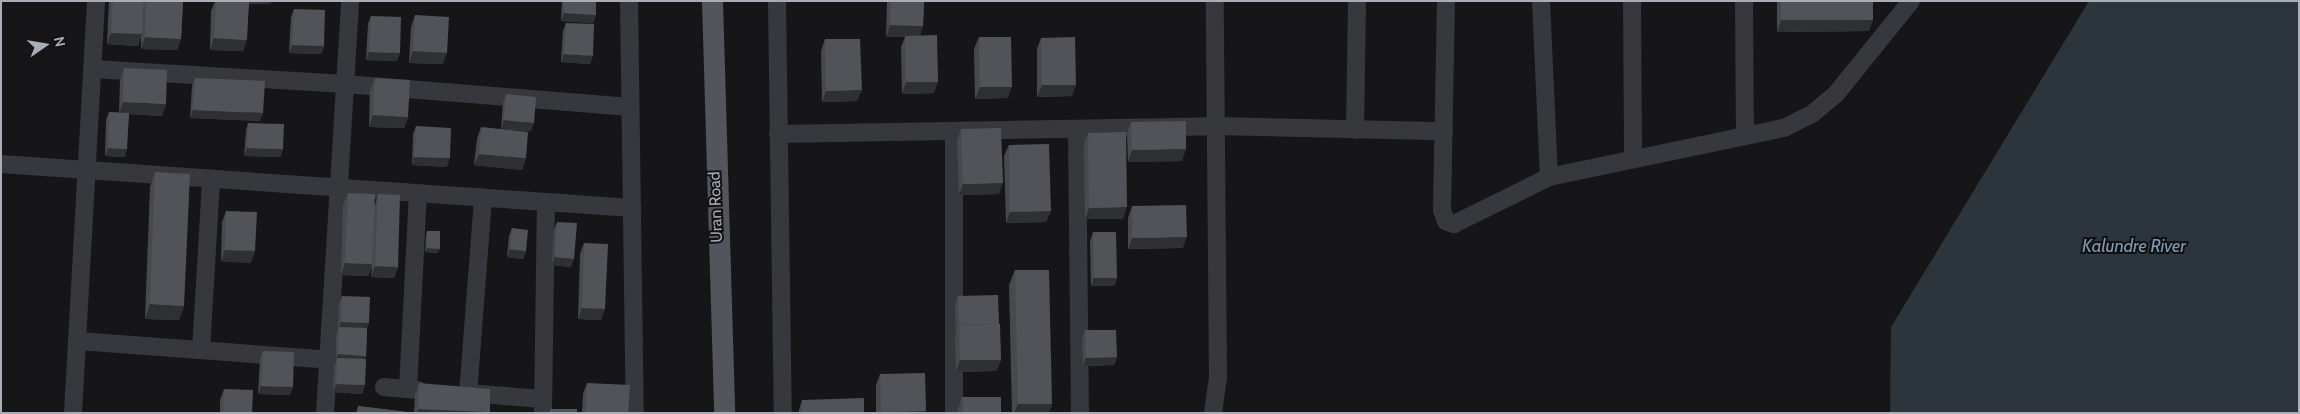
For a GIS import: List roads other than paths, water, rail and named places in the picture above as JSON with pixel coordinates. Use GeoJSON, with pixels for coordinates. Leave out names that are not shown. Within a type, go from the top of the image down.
{"type":"FeatureCollection","features":[{"type":"Feature","properties":{"kind":"main road","name":"Uran Road"},"geometry":{"type":"LineString","coordinates":[[712,1],[724,413]]}},
{"type":"Feature","properties":{"kind":"street"},"geometry":{"type":"LineString","coordinates":[[73,413],[79,341],[96,1]]}},
{"type":"Feature","properties":{"kind":"street"},"geometry":{"type":"LineString","coordinates":[[325,413],[350,1]]}},
{"type":"Feature","properties":{"kind":"street"},"geometry":{"type":"LineString","coordinates":[[629,1],[635,413]]}},
{"type":"Feature","properties":{"kind":"street"},"geometry":{"type":"LineString","coordinates":[[777,1],[783,413]]}},
{"type":"Feature","properties":{"kind":"street"},"geometry":{"type":"LineString","coordinates":[[1213,413],[1218,378],[1215,1]]}},
{"type":"Feature","properties":{"kind":"street"},"geometry":{"type":"LineString","coordinates":[[1355,130],[1358,1]]}},
{"type":"Feature","properties":{"kind":"street"},"geometry":{"type":"LineString","coordinates":[[1446,1],[1442,210],[1449,223],[1463,221],[1534,182],[1549,177],[1784,128],[1812,114],[1836,94],[1912,1]]}},
{"type":"Feature","properties":{"kind":"street"},"geometry":{"type":"LineString","coordinates":[[1541,1],[1549,177]]}},
{"type":"Feature","properties":{"kind":"street"},"geometry":{"type":"LineString","coordinates":[[1632,1],[1633,159]]}},
{"type":"Feature","properties":{"kind":"street"},"geometry":{"type":"LineString","coordinates":[[1744,1],[1745,136]]}},
{"type":"Feature","properties":{"kind":"street"},"geometry":{"type":"LineString","coordinates":[[93,69],[345,84],[630,107]]}},
{"type":"Feature","properties":{"kind":"street"},"geometry":{"type":"LineString","coordinates":[[778,134],[1215,126],[1444,131]]}},
{"type":"Feature","properties":{"kind":"street"},"geometry":{"type":"LineString","coordinates":[[1077,130],[1080,413]]}},
{"type":"Feature","properties":{"kind":"street"},"geometry":{"type":"LineString","coordinates":[[954,132],[954,413]]}},
{"type":"Feature","properties":{"kind":"street"},"geometry":{"type":"LineString","coordinates":[[1,164],[632,208]]}},
{"type":"Feature","properties":{"kind":"street"},"geometry":{"type":"LineString","coordinates":[[201,350],[211,180]]}},
{"type":"Feature","properties":{"kind":"street"},"geometry":{"type":"LineString","coordinates":[[408,389],[418,194]]}},
{"type":"Feature","properties":{"kind":"street"},"geometry":{"type":"LineString","coordinates":[[451,392],[483,198]]}},
{"type":"Feature","properties":{"kind":"street"},"geometry":{"type":"LineString","coordinates":[[384,387],[451,392],[543,406],[546,203]]}},
{"type":"Feature","properties":{"kind":"street"},"geometry":{"type":"LineString","coordinates":[[79,341],[329,360]]}},
{"type":"Feature","properties":{"kind":"water","name":"Kalundre River"},"geometry":{"type":"Polygon","coordinates":[[[2089,1],[2299,1],[2299,413],[1890,413],[1891,327],[2089,1]]]}}]}
